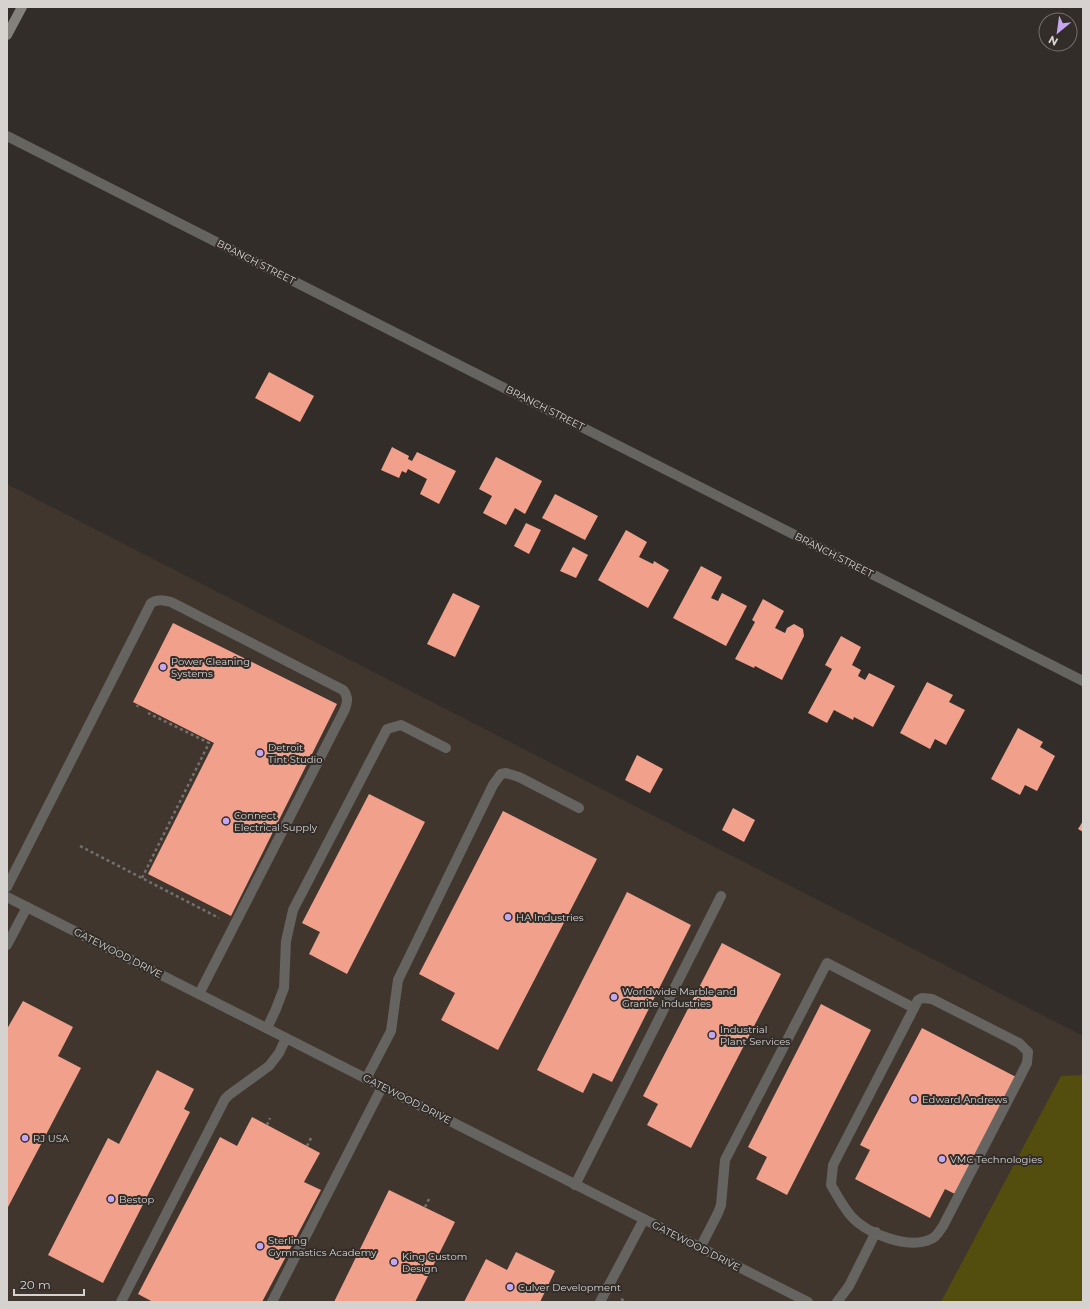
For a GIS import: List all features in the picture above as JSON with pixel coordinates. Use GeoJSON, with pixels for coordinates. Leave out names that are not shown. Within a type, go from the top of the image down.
{"type":"FeatureCollection","features":[{"type":"Feature","properties":{"kind":"main road"},"geometry":{"type":"LineString","coordinates":[[7,35],[22,7]]}},
{"type":"Feature","properties":{"kind":"street","name":"BRANCH STREET"},"geometry":{"type":"LineString","coordinates":[[7,136],[1083,681]]}},
{"type":"Feature","properties":{"kind":"street"},"geometry":{"type":"LineString","coordinates":[[7,887],[151,603],[157,600],[171,602],[343,690],[347,694],[348,699],[345,709],[199,994]]}},
{"type":"Feature","properties":{"kind":"street"},"geometry":{"type":"LineString","coordinates":[[267,1028],[284,988],[286,941],[293,910],[387,729],[401,725],[446,748]]}},
{"type":"Feature","properties":{"kind":"street"},"geometry":{"type":"LineString","coordinates":[[366,1079],[391,1031],[398,980],[500,774],[506,773],[519,777],[579,808]]}},
{"type":"Feature","properties":{"kind":"street"},"geometry":{"type":"LineString","coordinates":[[575,1185],[721,896]]}},
{"type":"Feature","properties":{"kind":"street","name":"GATEWOOD DRIVE"},"geometry":{"type":"LineString","coordinates":[[7,897],[808,1302]]}},
{"type":"Feature","properties":{"kind":"street"},"geometry":{"type":"LineString","coordinates":[[7,945],[27,907]]}},
{"type":"Feature","properties":{"kind":"street"},"geometry":{"type":"LineString","coordinates":[[700,1248],[721,1205],[725,1160],[827,963],[914,1008]]}},
{"type":"Feature","properties":{"kind":"street"},"geometry":{"type":"LineString","coordinates":[[922,998],[932,999],[1019,1043],[1028,1052],[1028,1057],[1024,1069],[943,1226],[934,1238],[921,1242],[909,1242],[892,1240],[876,1232],[858,1223],[850,1216],[838,1198],[831,1185],[833,1165],[918,1000],[922,998]]}},
{"type":"Feature","properties":{"kind":"street"},"geometry":{"type":"LineString","coordinates":[[121,1302],[225,1099],[269,1066],[279,1053],[286,1038]]}},
{"type":"Feature","properties":{"kind":"street"},"geometry":{"type":"LineString","coordinates":[[272,1302],[382,1087]]}},
{"type":"Feature","properties":{"kind":"street"},"geometry":{"type":"LineString","coordinates":[[600,1302],[644,1219]]}},
{"type":"Feature","properties":{"kind":"street"},"geometry":{"type":"LineString","coordinates":[[837,1302],[849,1286],[876,1232]]}},
{"type":"Feature","properties":{"kind":"path"},"geometry":{"type":"LineString","coordinates":[[148,712],[178,726],[208,743],[212,747]]}},
{"type":"Feature","properties":{"kind":"path"},"geometry":{"type":"LineString","coordinates":[[142,878],[208,743]]}},
{"type":"Feature","properties":{"kind":"path"},"geometry":{"type":"LineString","coordinates":[[195,770],[200,772]]}},
{"type":"Feature","properties":{"kind":"path"},"geometry":{"type":"LineString","coordinates":[[179,803],[183,805]]}},
{"type":"Feature","properties":{"kind":"path"},"geometry":{"type":"LineString","coordinates":[[175,811],[179,813]]}},
{"type":"Feature","properties":{"kind":"path"},"geometry":{"type":"LineString","coordinates":[[163,836],[167,837]]}},
{"type":"Feature","properties":{"kind":"path"},"geometry":{"type":"LineString","coordinates":[[159,844],[163,846]]}},
{"type":"Feature","properties":{"kind":"path"},"geometry":{"type":"LineString","coordinates":[[80,846],[225,921]]}},
{"type":"Feature","properties":{"kind":"path"},"geometry":{"type":"LineString","coordinates":[[146,868],[150,870]]}},
{"type":"Feature","properties":{"kind":"path"},"geometry":{"type":"LineString","coordinates":[[267,1125],[270,1118]]}},
{"type":"Feature","properties":{"kind":"path"},"geometry":{"type":"LineString","coordinates":[[307,1146],[311,1138]]}},
{"type":"Feature","properties":{"kind":"path"},"geometry":{"type":"LineString","coordinates":[[425,1207],[429,1199]]}},
{"type":"Feature","properties":{"kind":"shaded area"},"geometry":{"type":"Polygon","coordinates":[[[7,484],[1083,1036],[1083,1302],[7,1302],[7,484]]]}},
{"type":"Feature","properties":{"kind":"shaded area"},"geometry":{"type":"Polygon","coordinates":[[[1083,1075],[1083,1302],[941,1302],[1061,1076],[1083,1075]]]}},
{"type":"Feature","properties":{"kind":"building"},"geometry":{"type":"Polygon","coordinates":[[[269,372],[314,396],[300,422],[255,398],[269,372]]]}},
{"type":"Feature","properties":{"kind":"building"},"geometry":{"type":"Polygon","coordinates":[[[392,447],[409,456],[408,459],[412,461],[417,452],[456,471],[439,504],[420,494],[427,479],[408,469],[406,473],[402,471],[399,478],[381,470],[392,447]]]}},
{"type":"Feature","properties":{"kind":"building"},"geometry":{"type":"Polygon","coordinates":[[[496,457],[542,481],[525,514],[515,508],[506,525],[483,513],[492,496],[479,489],[496,457]]]}},
{"type":"Feature","properties":{"kind":"building"},"geometry":{"type":"Polygon","coordinates":[[[555,494],[598,516],[585,540],[542,518],[555,494]]]}},
{"type":"Feature","properties":{"kind":"building"},"geometry":{"type":"Polygon","coordinates":[[[526,523],[541,530],[529,554],[514,546],[526,523]]]}},
{"type":"Feature","properties":{"kind":"building"},"geometry":{"type":"Polygon","coordinates":[[[626,530],[647,542],[639,557],[653,564],[654,561],[669,570],[648,608],[598,580],[626,530]]]}},
{"type":"Feature","properties":{"kind":"building"},"geometry":{"type":"Polygon","coordinates":[[[573,547],[588,555],[576,578],[560,571],[573,547]]]}},
{"type":"Feature","properties":{"kind":"building"},"geometry":{"type":"Polygon","coordinates":[[[701,566],[722,577],[711,598],[718,601],[722,593],[747,606],[726,646],[673,618],[701,566]]]}},
{"type":"Feature","properties":{"kind":"building"},"geometry":{"type":"Polygon","coordinates":[[[453,593],[480,606],[455,657],[427,644],[453,593]]]}},
{"type":"Feature","properties":{"kind":"building"},"geometry":{"type":"Polygon","coordinates":[[[763,599],[784,611],[775,628],[785,633],[787,628],[794,624],[803,629],[804,636],[782,680],[755,666],[754,668],[735,659],[755,622],[752,620],[763,599]]]}},
{"type":"Feature","properties":{"kind":"building"},"geometry":{"type":"Polygon","coordinates":[[[173,623],[337,704],[231,916],[148,874],[214,743],[133,702],[173,623]]]}},
{"type":"Feature","properties":{"kind":"building"},"geometry":{"type":"Polygon","coordinates":[[[841,636],[861,647],[852,665],[861,670],[858,676],[865,680],[869,673],[895,686],[873,727],[854,717],[853,720],[834,710],[827,723],[808,713],[832,669],[825,665],[841,636]]]}},
{"type":"Feature","properties":{"kind":"building"},"geometry":{"type":"Polygon","coordinates":[[[927,682],[953,695],[949,702],[965,710],[946,745],[935,739],[930,749],[900,733],[927,682]]]}},
{"type":"Feature","properties":{"kind":"building"},"geometry":{"type":"Polygon","coordinates":[[[1018,728],[1043,742],[1040,747],[1055,756],[1037,791],[1025,785],[1020,795],[991,779],[1018,728]]]}},
{"type":"Feature","properties":{"kind":"building"},"geometry":{"type":"Polygon","coordinates":[[[637,755],[663,769],[650,793],[625,780],[637,755]]]}},
{"type":"Feature","properties":{"kind":"building"},"geometry":{"type":"Polygon","coordinates":[[[369,794],[425,822],[347,974],[309,954],[320,932],[302,923],[369,794]]]}},
{"type":"Feature","properties":{"kind":"building"},"geometry":{"type":"Polygon","coordinates":[[[733,808],[755,820],[744,842],[722,830],[733,808]]]}},
{"type":"Feature","properties":{"kind":"building","name":"HA Industries"},"geometry":{"type":"Polygon","coordinates":[[[503,811],[597,859],[498,1050],[441,1020],[455,993],[419,974],[503,811]]]}},
{"type":"Feature","properties":{"kind":"building"},"geometry":{"type":"Polygon","coordinates":[[[1083,821],[1083,832],[1078,829],[1083,821]]]}},
{"type":"Feature","properties":{"kind":"building","name":"Worldwide Marble and Granite Industries"},"geometry":{"type":"Polygon","coordinates":[[[627,892],[691,925],[612,1082],[593,1073],[583,1093],[537,1070],[627,892]]]}},
{"type":"Feature","properties":{"kind":"building","name":"Industrial Plant Services"},"geometry":{"type":"Polygon","coordinates":[[[722,943],[781,974],[691,1148],[647,1125],[658,1104],[643,1096],[722,943]]]}},
{"type":"Feature","properties":{"kind":"building","name":"RJ USA"},"geometry":{"type":"Polygon","coordinates":[[[23,1001],[73,1027],[58,1056],[81,1068],[7,1209],[7,1029],[23,1001]]]}},
{"type":"Feature","properties":{"kind":"building"},"geometry":{"type":"Polygon","coordinates":[[[821,1004],[871,1030],[787,1195],[756,1179],[767,1157],[748,1147],[821,1004]]]}},
{"type":"Feature","properties":{"kind":"building"},"geometry":{"type":"Polygon","coordinates":[[[922,1028],[1016,1077],[955,1194],[945,1189],[930,1218],[855,1179],[870,1150],[860,1145],[922,1028]]]}},
{"type":"Feature","properties":{"kind":"building","name":"Bestop"},"geometry":{"type":"Polygon","coordinates":[[[157,1070],[194,1089],[184,1109],[190,1112],[103,1283],[48,1255],[108,1138],[119,1144],[157,1070]]]}},
{"type":"Feature","properties":{"kind":"building"},"geometry":{"type":"Polygon","coordinates":[[[252,1117],[320,1153],[304,1182],[321,1190],[262,1302],[153,1302],[138,1294],[220,1137],[237,1146],[252,1117]]]}},
{"type":"Feature","properties":{"kind":"building","name":"King Custom Design"},"geometry":{"type":"Polygon","coordinates":[[[389,1190],[455,1222],[415,1302],[334,1302],[389,1190]]]}},
{"type":"Feature","properties":{"kind":"building","name":"Culver Development"},"geometry":{"type":"Polygon","coordinates":[[[516,1252],[555,1271],[540,1302],[464,1302],[486,1259],[507,1270],[516,1252]]]}},
{"type":"Feature","properties":{"kind":"place","name":"Power Cleaning Systems"},"geometry":{"type":"Point","coordinates":[163,667]}},
{"type":"Feature","properties":{"kind":"place","name":"Detroit Tint Studio"},"geometry":{"type":"Point","coordinates":[260,753]}},
{"type":"Feature","properties":{"kind":"place","name":"Connect Electrical Supply"},"geometry":{"type":"Point","coordinates":[226,821]}},
{"type":"Feature","properties":{"kind":"place","name":"HA Industries"},"geometry":{"type":"Point","coordinates":[508,917]}},
{"type":"Feature","properties":{"kind":"place","name":"Worldwide Marble and Granite Industries"},"geometry":{"type":"Point","coordinates":[614,997]}},
{"type":"Feature","properties":{"kind":"place","name":"Industrial Plant Services"},"geometry":{"type":"Point","coordinates":[712,1035]}},
{"type":"Feature","properties":{"kind":"place","name":"Edward Andrews"},"geometry":{"type":"Point","coordinates":[914,1099]}},
{"type":"Feature","properties":{"kind":"place","name":"RJ USA"},"geometry":{"type":"Point","coordinates":[25,1138]}},
{"type":"Feature","properties":{"kind":"place","name":"VMC Technologies"},"geometry":{"type":"Point","coordinates":[942,1159]}},
{"type":"Feature","properties":{"kind":"place","name":"Bestop"},"geometry":{"type":"Point","coordinates":[111,1199]}},
{"type":"Feature","properties":{"kind":"place","name":"Sterling Gymnastics Academy"},"geometry":{"type":"Point","coordinates":[260,1246]}},
{"type":"Feature","properties":{"kind":"place","name":"King Custom Design"},"geometry":{"type":"Point","coordinates":[394,1262]}},
{"type":"Feature","properties":{"kind":"place","name":"Culver Development"},"geometry":{"type":"Point","coordinates":[510,1287]}}]}
